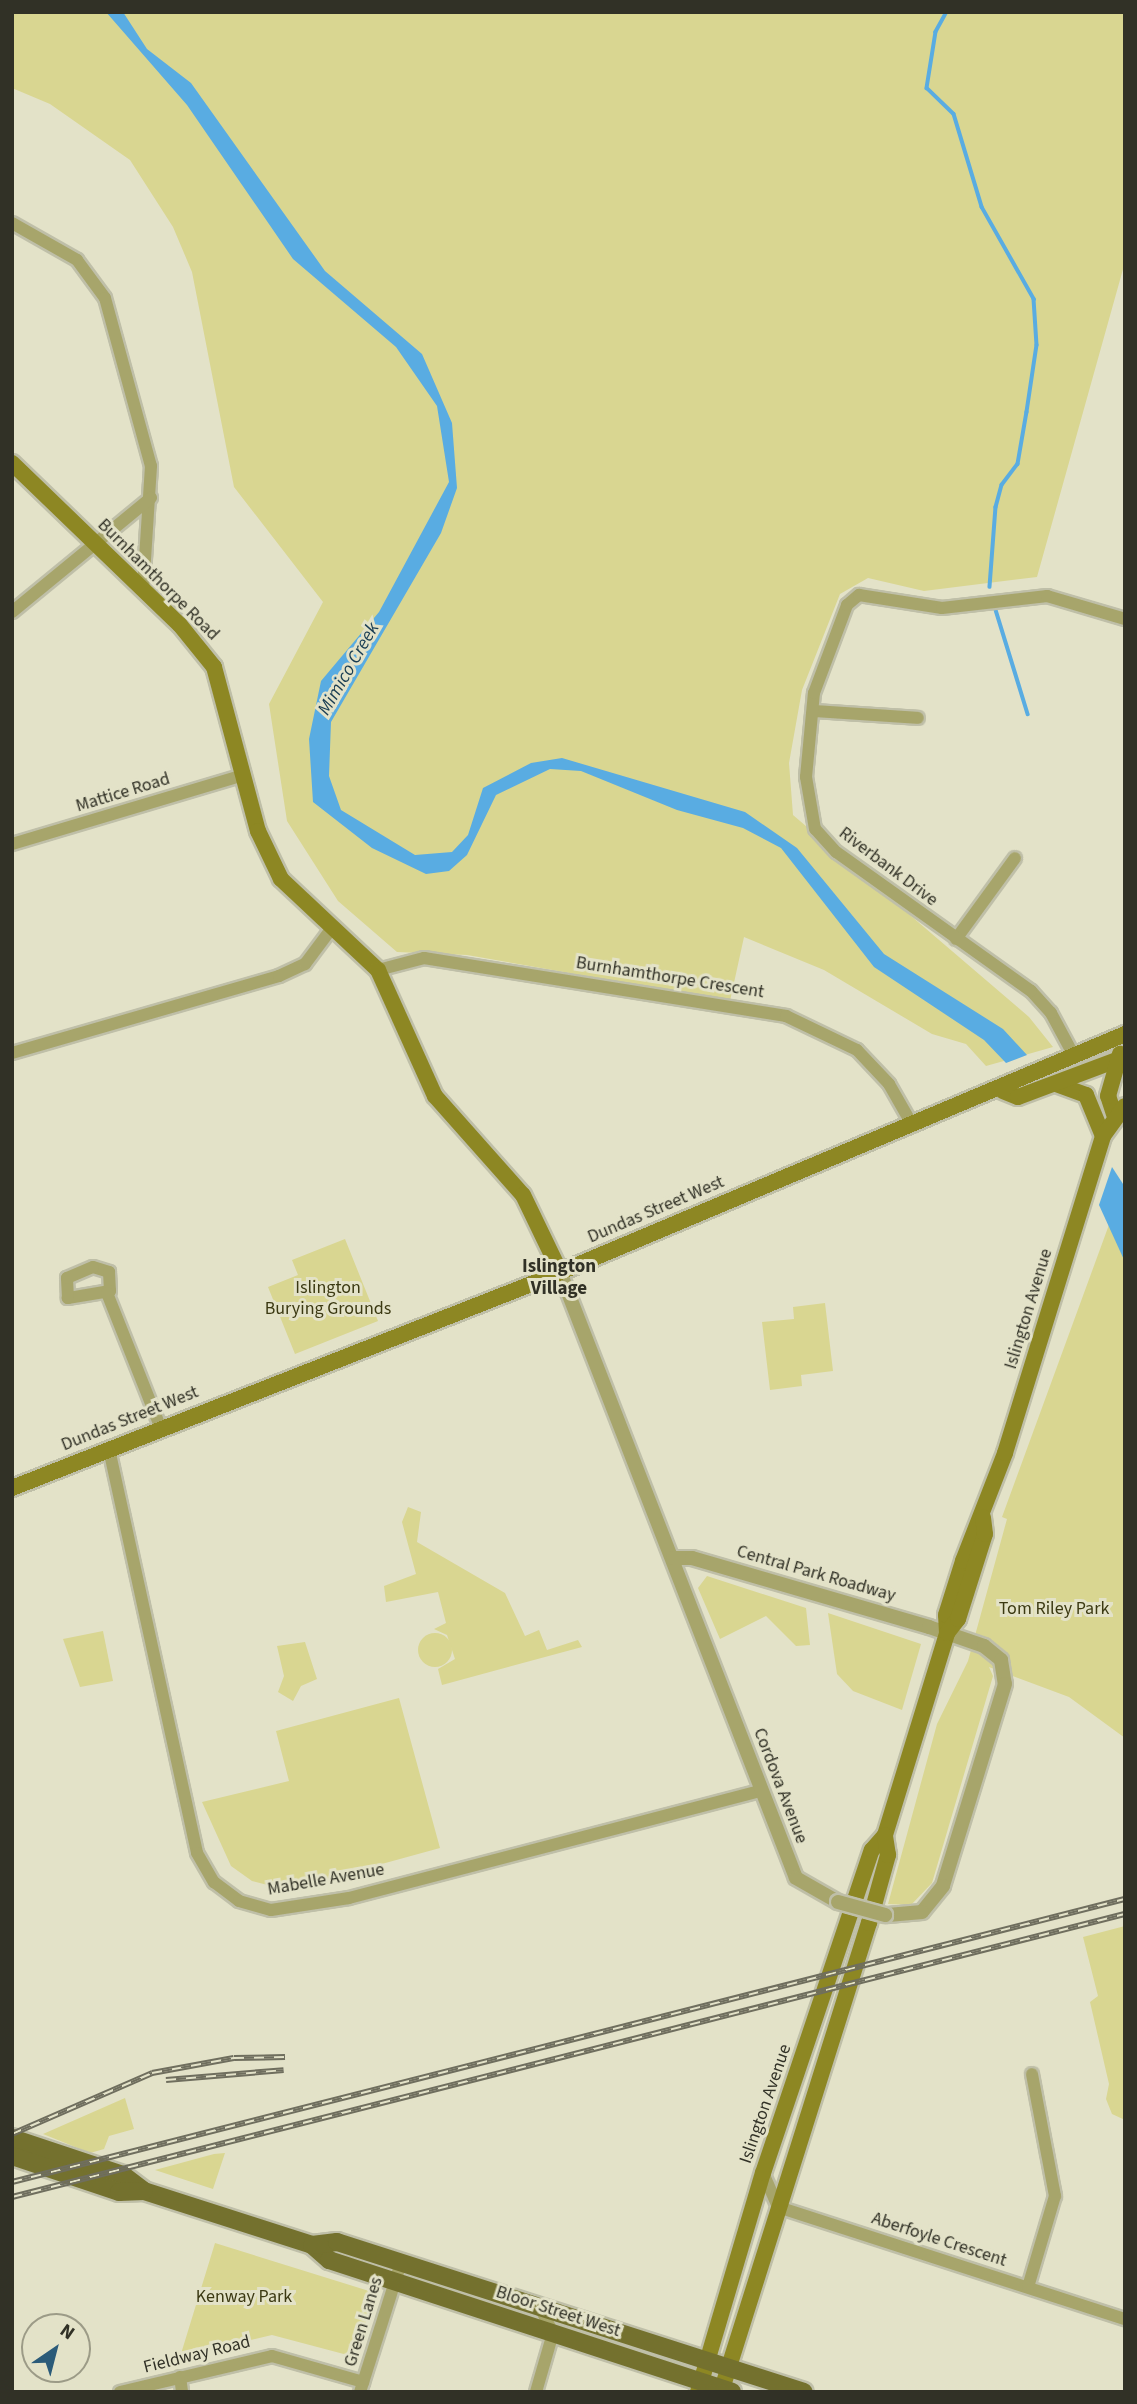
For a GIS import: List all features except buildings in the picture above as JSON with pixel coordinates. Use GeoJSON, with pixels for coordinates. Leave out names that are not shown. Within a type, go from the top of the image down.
{"type":"FeatureCollection","features":[{"type":"Feature","properties":{"kind":"main road","name":"Burnhamthorpe Road"},"geometry":{"type":"LineString","coordinates":[[12,463],[143,590],[214,667],[258,831],[281,879],[378,970],[435,1096],[523,1195],[560,1272]]}},
{"type":"Feature","properties":{"kind":"main road","name":"Dundas Street West"},"geometry":{"type":"LineString","coordinates":[[12,1488],[160,1426],[560,1272],[1003,1091],[1011,1081],[1073,1054],[1125,1036]]}},
{"type":"Feature","properties":{"kind":"main road","name":"Islington Avenue"},"geometry":{"type":"LineString","coordinates":[[700,2387],[763,2173],[872,1850],[885,1835],[947,1633],[949,1604],[972,1530],[983,1517],[1103,1136],[1120,1110],[1108,1096],[1122,1058],[1125,1036]]}},
{"type":"Feature","properties":{"kind":"main road","name":"Dundas Street West"},"geometry":{"type":"LineString","coordinates":[[1003,1091],[1018,1097],[1122,1058]]}},
{"type":"Feature","properties":{"kind":"main road"},"geometry":{"type":"LineString","coordinates":[[1056,1084],[1087,1095],[1103,1136]]}},
{"type":"Feature","properties":{"kind":"main road","name":"Islington Avenue"},"geometry":{"type":"LineString","coordinates":[[725,2391],[728,2367],[869,1923],[888,1855],[885,1835]]}},
{"type":"Feature","properties":{"kind":"main road","name":"Bloor Street West"},"geometry":{"type":"LineString","coordinates":[[12,2138],[123,2175],[144,2191],[312,2245],[329,2260],[553,2333],[700,2387],[725,2391]]}},
{"type":"Feature","properties":{"kind":"main road","name":"Bloor Street West"},"geometry":{"type":"LineString","coordinates":[[12,2156],[119,2192],[144,2191]]}},
{"type":"Feature","properties":{"kind":"main road","name":"Bloor Street West"},"geometry":{"type":"LineString","coordinates":[[312,2245],[337,2242],[803,2392]]}},
{"type":"Feature","properties":{"kind":"main road"},"geometry":{"type":"LineString","coordinates":[[735,2268],[758,2277]]}},
{"type":"Feature","properties":{"kind":"street"},"geometry":{"type":"LineString","coordinates":[[12,223],[56,244],[102,292],[151,466],[143,590]]}},
{"type":"Feature","properties":{"kind":"street"},"geometry":{"type":"LineString","coordinates":[[12,612],[151,498]]}},
{"type":"Feature","properties":{"kind":"street","name":"Riverbank Drive"},"geometry":{"type":"LineString","coordinates":[[1073,1054],[1044,1004],[815,829],[806,777],[813,711],[843,613],[859,595],[942,608],[1046,596],[1125,620]]}},
{"type":"Feature","properties":{"kind":"street"},"geometry":{"type":"LineString","coordinates":[[813,711],[918,718]]}},
{"type":"Feature","properties":{"kind":"street","name":"Mattice Road"},"geometry":{"type":"LineString","coordinates":[[12,844],[243,775]]}},
{"type":"Feature","properties":{"kind":"street"},"geometry":{"type":"LineString","coordinates":[[956,939],[1015,858]]}},
{"type":"Feature","properties":{"kind":"street"},"geometry":{"type":"LineString","coordinates":[[12,1053],[279,976],[305,964],[332,928]]}},
{"type":"Feature","properties":{"kind":"street","name":"Burnhamthorpe Crescent"},"geometry":{"type":"LineString","coordinates":[[378,970],[406,958],[445,960],[786,1016],[832,1034],[879,1071],[913,1126]]}},
{"type":"Feature","properties":{"kind":"street","name":"Cordova Avenue"},"geometry":{"type":"LineString","coordinates":[[560,1272],[796,1878],[838,1902],[885,1915],[922,1912],[940,1894],[1005,1684],[994,1653],[947,1633]]}},
{"type":"Feature","properties":{"kind":"street"},"geometry":{"type":"LineString","coordinates":[[107,1293],[160,1426]]}},
{"type":"Feature","properties":{"kind":"street","name":"Mabelle Avenue"},"geometry":{"type":"LineString","coordinates":[[108,1449],[197,1853],[214,1882],[239,1901],[271,1909],[348,1898],[761,1791]]}},
{"type":"Feature","properties":{"kind":"street","name":"Central Park Roadway"},"geometry":{"type":"LineString","coordinates":[[673,1558],[692,1558],[947,1633]]}},
{"type":"Feature","properties":{"kind":"street"},"geometry":{"type":"LineString","coordinates":[[1028,2287],[1055,2196],[1032,2074]]}},
{"type":"Feature","properties":{"kind":"street"},"geometry":{"type":"LineString","coordinates":[[763,2173],[778,2207]]}},
{"type":"Feature","properties":{"kind":"street","name":"Aberfoyle Crescent"},"geometry":{"type":"LineString","coordinates":[[778,2207],[1125,2319]]}},
{"type":"Feature","properties":{"kind":"street","name":"Green Lanes"},"geometry":{"type":"LineString","coordinates":[[362,2387],[401,2263]]}},
{"type":"Feature","properties":{"kind":"street"},"geometry":{"type":"LineString","coordinates":[[536,2392],[553,2333],[539,2305]]}},
{"type":"Feature","properties":{"kind":"street","name":"Fieldway Road"},"geometry":{"type":"LineString","coordinates":[[120,2392],[272,2356],[362,2387]]}},
{"type":"Feature","properties":{"kind":"street"},"geometry":{"type":"LineString","coordinates":[[180,2377],[182,2392]]}},
{"type":"Feature","properties":{"kind":"green space"},"geometry":{"type":"Polygon","coordinates":[[[12,12],[1125,12],[1125,262],[1037,577],[924,591],[868,578],[840,594],[802,690],[789,763],[793,815],[1029,1017],[1053,1047],[986,1066],[966,1044],[932,1034],[824,970],[744,937],[730,1001],[467,955],[397,952],[338,901],[287,821],[269,704],[323,602],[234,487],[192,272],[173,227],[130,160],[50,104],[12,88],[12,12]]]}},
{"type":"Feature","properties":{"kind":"green space","name":"Tom Riley Park"},"geometry":{"type":"Polygon","coordinates":[[[1125,1181],[1125,1738],[1069,1697],[989,1667],[993,1676],[932,1883],[911,1905],[888,1904],[937,1724],[968,1661],[1007,1519],[1002,1517],[1125,1181]]]}},
{"type":"Feature","properties":{"kind":"green space","name":"Islington Burying Grounds"},"geometry":{"type":"Polygon","coordinates":[[[345,1239],[378,1321],[295,1354],[268,1287],[298,1275],[292,1260],[345,1239]]]}},
{"type":"Feature","properties":{"kind":"green space"},"geometry":{"type":"Polygon","coordinates":[[[825,1303],[833,1371],[801,1375],[802,1386],[770,1390],[762,1322],[794,1319],[793,1307],[825,1303]]]}},
{"type":"Feature","properties":{"kind":"green space"},"geometry":{"type":"Polygon","coordinates":[[[408,1507],[421,1512],[417,1542],[505,1593],[525,1636],[539,1630],[547,1650],[578,1640],[582,1647],[442,1685],[438,1669],[455,1659],[447,1635],[434,1629],[446,1623],[438,1592],[386,1602],[384,1586],[416,1574],[402,1522],[408,1507]]]}},
{"type":"Feature","properties":{"kind":"green space"},"geometry":{"type":"Polygon","coordinates":[[[707,1576],[806,1608],[810,1645],[796,1646],[766,1616],[720,1639],[698,1588],[707,1576]]]}},
{"type":"Feature","properties":{"kind":"green space"},"geometry":{"type":"Polygon","coordinates":[[[828,1613],[921,1644],[902,1710],[853,1691],[837,1674],[828,1613]]]}},
{"type":"Feature","properties":{"kind":"green space"},"geometry":{"type":"Polygon","coordinates":[[[103,1631],[113,1681],[80,1687],[63,1639],[103,1631]]]}},
{"type":"Feature","properties":{"kind":"green space"},"geometry":{"type":"Polygon","coordinates":[[[435,1633],[447,1638],[452,1650],[447,1662],[435,1667],[423,1662],[418,1650],[423,1638],[435,1633]]]}},
{"type":"Feature","properties":{"kind":"green space"},"geometry":{"type":"Polygon","coordinates":[[[305,1642],[317,1679],[301,1686],[293,1701],[278,1692],[284,1676],[277,1646],[305,1642]]]}},
{"type":"Feature","properties":{"kind":"green space"},"geometry":{"type":"Polygon","coordinates":[[[399,1698],[440,1848],[287,1890],[252,1881],[231,1866],[202,1802],[289,1781],[276,1731],[399,1698]]]}},
{"type":"Feature","properties":{"kind":"green space"},"geometry":{"type":"Polygon","coordinates":[[[1125,1926],[1125,2120],[1112,2114],[1106,2099],[1109,2084],[1090,2002],[1098,1996],[1083,1937],[1125,1926]]]}},
{"type":"Feature","properties":{"kind":"green space"},"geometry":{"type":"Polygon","coordinates":[[[125,2098],[134,2129],[109,2136],[104,2149],[90,2153],[43,2134],[125,2098]]]}},
{"type":"Feature","properties":{"kind":"green space"},"geometry":{"type":"Polygon","coordinates":[[[225,2153],[213,2189],[155,2170],[214,2154],[225,2153]]]}},
{"type":"Feature","properties":{"kind":"green space","name":"Kenway Park"},"geometry":{"type":"Polygon","coordinates":[[[215,2243],[369,2291],[373,2299],[355,2357],[272,2335],[180,2357],[215,2243]]]}},
{"type":"Feature","properties":{"kind":"water","name":"Mimico Creek"},"geometry":{"type":"Polygon","coordinates":[[[106,12],[123,12],[147,49],[191,83],[325,271],[422,354],[452,423],[457,488],[441,533],[331,722],[329,776],[341,810],[415,855],[452,852],[468,835],[483,788],[531,763],[562,758],[745,812],[797,848],[884,954],[1003,1029],[1027,1055],[1006,1063],[984,1040],[874,967],[781,848],[743,828],[677,810],[581,771],[550,769],[496,795],[467,855],[449,871],[426,874],[372,848],[313,802],[309,739],[321,681],[379,612],[449,482],[437,406],[396,347],[293,259],[187,105],[106,12]]]}},
{"type":"Feature","properties":{"kind":"water"},"geometry":{"type":"Polygon","coordinates":[[[1112,1167],[1125,1187],[1125,1262],[1099,1205],[1112,1167]]]}},
{"type":"Feature","properties":{"kind":"waterway"},"geometry":{"type":"LineString","coordinates":[[947,12],[936,32],[927,88],[954,114],[982,207],[1034,299],[1037,345],[1027,412],[1018,464],[1002,485],[996,507],[990,587]]}},
{"type":"Feature","properties":{"kind":"waterway"},"geometry":{"type":"LineString","coordinates":[[996,610],[1028,714]]}},
{"type":"Feature","properties":{"kind":"railway"},"geometry":{"type":"LineString","coordinates":[[12,2182],[1125,1899]]}},
{"type":"Feature","properties":{"kind":"railway"},"geometry":{"type":"LineString","coordinates":[[12,2197],[1125,1914]]}},
{"type":"Feature","properties":{"kind":"railway"},"geometry":{"type":"LineString","coordinates":[[12,2134],[152,2073],[234,2058],[285,2057]]}},
{"type":"Feature","properties":{"kind":"railway"},"geometry":{"type":"LineString","coordinates":[[166,2080],[284,2070]]}},
{"type":"Feature","properties":{"kind":"district","name":"Islington Village"},"geometry":{"type":"Point","coordinates":[559,1278]}}]}
